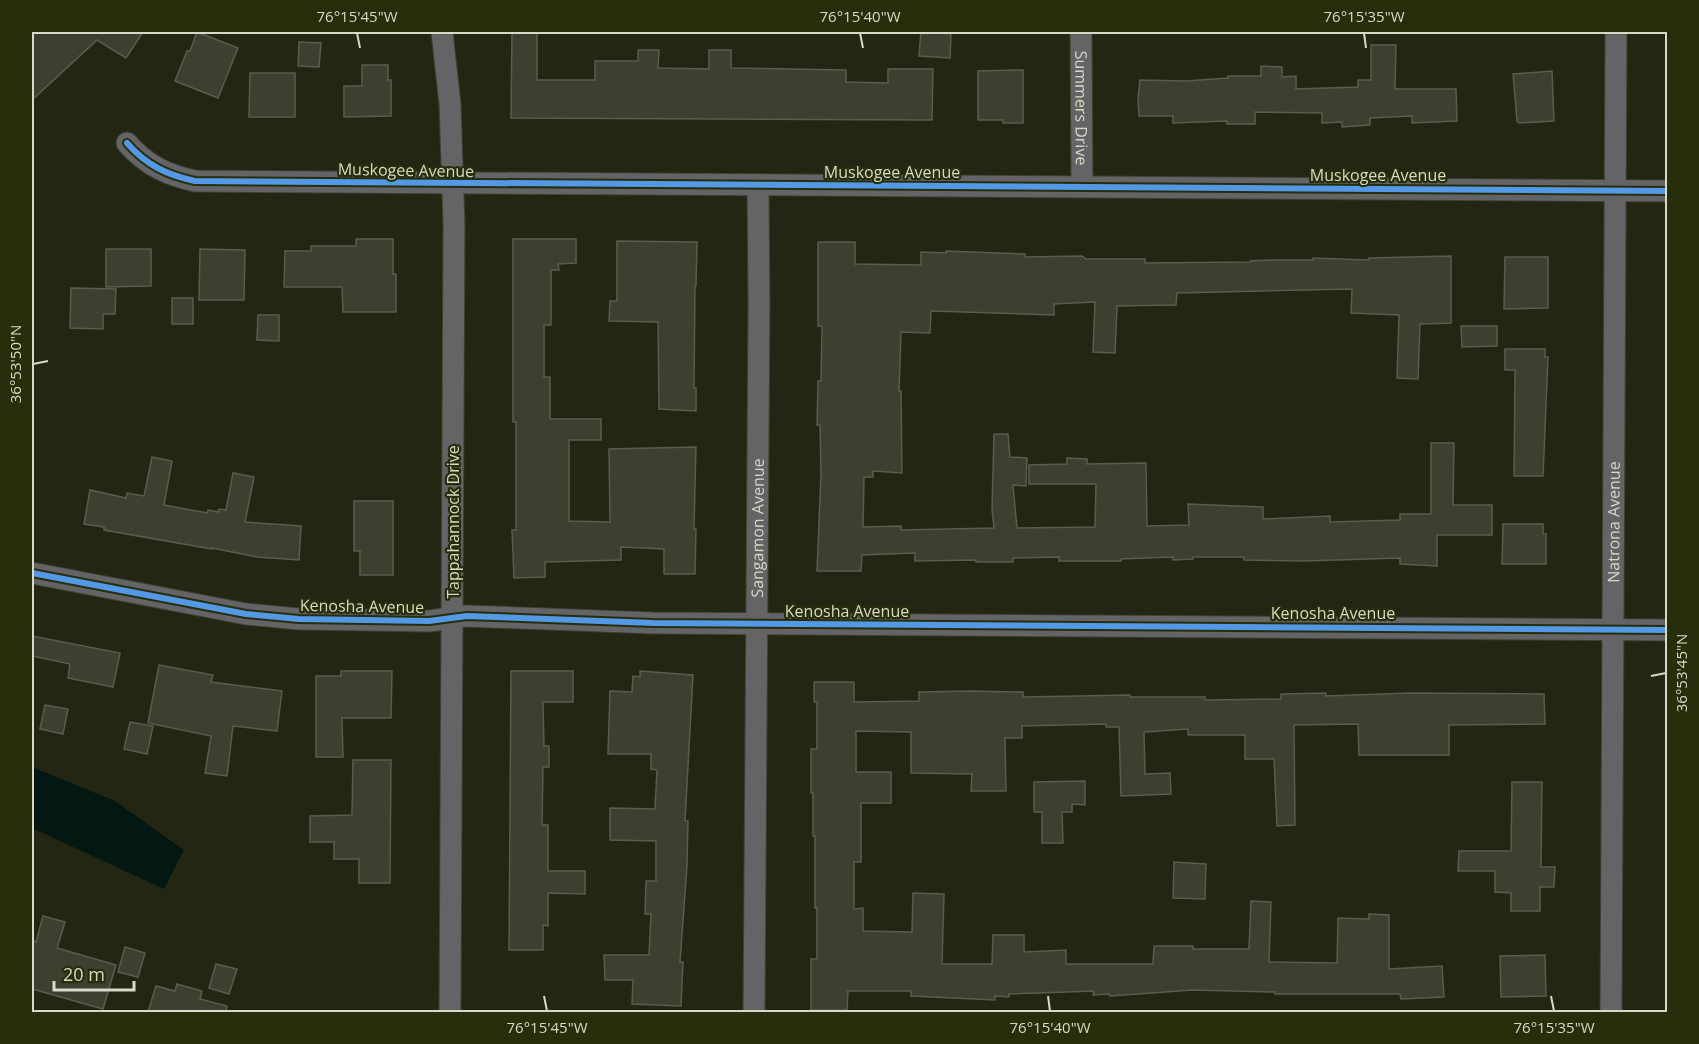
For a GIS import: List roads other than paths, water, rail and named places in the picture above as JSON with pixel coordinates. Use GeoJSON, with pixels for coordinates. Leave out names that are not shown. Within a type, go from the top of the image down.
{"type":"FeatureCollection","features":[{"type":"Feature","properties":{"kind":"street","name":"Tappahannock Drive"},"geometry":{"type":"LineString","coordinates":[[442,32],[450,104],[453,184],[450,1012]]}},
{"type":"Feature","properties":{"kind":"street","name":"Summers Drive"},"geometry":{"type":"LineString","coordinates":[[1082,32],[1082,186]]}},
{"type":"Feature","properties":{"kind":"street","name":"Natrona Avenue"},"geometry":{"type":"LineString","coordinates":[[1611,1012],[1616,32]]}},
{"type":"Feature","properties":{"kind":"street","name":"Muskogee Avenue"},"geometry":{"type":"LineString","coordinates":[[128,143],[137,155],[153,166],[175,177],[195,181],[1668,191]]}},
{"type":"Feature","properties":{"kind":"street","name":"Sangamon Avenue"},"geometry":{"type":"LineString","coordinates":[[754,1012],[758,185]]}},
{"type":"Feature","properties":{"kind":"street","name":"Kenosha Avenue"},"geometry":{"type":"LineString","coordinates":[[32,573],[246,614],[299,619],[429,621],[452,617],[755,624],[1668,630]]}},
{"type":"Feature","properties":{"kind":"water"},"geometry":{"type":"Polygon","coordinates":[[[32,767],[115,801],[184,850],[164,889],[32,828],[32,767]]]}}]}
